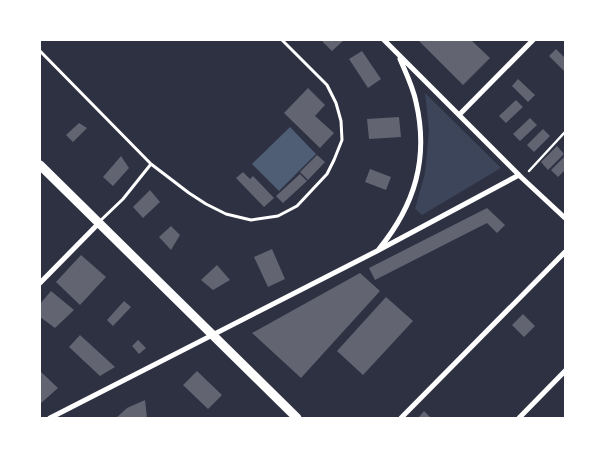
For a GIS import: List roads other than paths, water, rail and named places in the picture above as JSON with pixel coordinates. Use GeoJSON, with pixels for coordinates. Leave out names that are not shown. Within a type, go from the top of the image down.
{"type":"FeatureCollection","features":[{"type":"Feature","properties":{"kind":"main road"},"geometry":{"type":"LineString","coordinates":[[40,166],[297,418]]}},
{"type":"Feature","properties":{"kind":"street"},"geometry":{"type":"LineString","coordinates":[[384,40],[565,218]]}},
{"type":"Feature","properties":{"kind":"street"},"geometry":{"type":"LineString","coordinates":[[459,115],[533,40]]}},
{"type":"Feature","properties":{"kind":"street"},"geometry":{"type":"LineString","coordinates":[[378,251],[404,213],[413,192],[420,162],[420,123],[416,100],[409,78],[398,55]]}},
{"type":"Feature","properties":{"kind":"street"},"geometry":{"type":"LineString","coordinates":[[50,418],[521,176]]}},
{"type":"Feature","properties":{"kind":"street"},"geometry":{"type":"LineString","coordinates":[[40,283],[99,223]]}},
{"type":"Feature","properties":{"kind":"street"},"geometry":{"type":"LineString","coordinates":[[401,418],[565,252]]}},
{"type":"Feature","properties":{"kind":"street"},"geometry":{"type":"LineString","coordinates":[[519,418],[565,370]]}},
{"type":"Feature","properties":{"kind":"lane"},"geometry":{"type":"LineString","coordinates":[[40,51],[151,164],[206,204],[226,214],[251,220],[278,216],[296,206],[327,174],[342,140],[341,121],[336,103],[327,85],[282,40]]}},
{"type":"Feature","properties":{"kind":"lane"},"geometry":{"type":"LineString","coordinates":[[99,223],[123,199],[151,164]]}}]}
